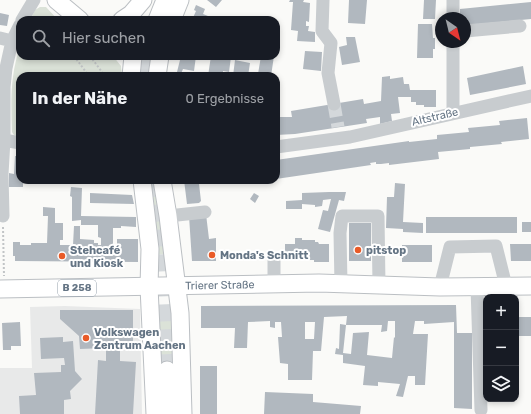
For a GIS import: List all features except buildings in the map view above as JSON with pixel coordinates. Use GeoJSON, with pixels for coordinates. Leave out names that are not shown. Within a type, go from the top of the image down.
{"type":"FeatureCollection","features":[{"type":"Feature","properties":{"kind":"main road"},"geometry":{"type":"LineString","coordinates":[[56,0],[75,16]]}},
{"type":"Feature","properties":{"kind":"main road"},"geometry":{"type":"LineString","coordinates":[[128,16],[143,0]]}},
{"type":"Feature","properties":{"kind":"main road"},"geometry":{"type":"LineString","coordinates":[[143,16],[149,0]]}},
{"type":"Feature","properties":{"kind":"main road"},"geometry":{"type":"LineString","coordinates":[[159,16],[165,0]]}},
{"type":"Feature","properties":{"kind":"main road"},"geometry":{"type":"LineString","coordinates":[[174,16],[180,0]]}},
{"type":"Feature","properties":{"kind":"main road"},"geometry":{"type":"LineString","coordinates":[[131,72],[133,60]]}},
{"type":"Feature","properties":{"kind":"main road"},"geometry":{"type":"LineString","coordinates":[[157,72],[159,60]]}},
{"type":"Feature","properties":{"kind":"main road"},"geometry":{"type":"LineString","coordinates":[[142,184],[150,249],[149,287],[155,414]]}},
{"type":"Feature","properties":{"kind":"main road"},"geometry":{"type":"LineString","coordinates":[[163,184],[180,318],[183,414]]}},
{"type":"Feature","properties":{"kind":"main road","name":"Trierer Straße"},"geometry":{"type":"LineString","coordinates":[[0,290],[274,284],[341,284],[440,287],[531,286]]}},
{"type":"Feature","properties":{"kind":"main road"},"geometry":{"type":"LineString","coordinates":[[167,370],[168,414]]}},
{"type":"Feature","properties":{"kind":"street"},"geometry":{"type":"LineString","coordinates":[[24,16],[34,0]]}},
{"type":"Feature","properties":{"kind":"street"},"geometry":{"type":"LineString","coordinates":[[324,0],[322,1],[322,31],[331,43],[328,73],[334,104]]}},
{"type":"Feature","properties":{"kind":"street"},"geometry":{"type":"LineString","coordinates":[[453,0],[453,12]]}},
{"type":"Feature","properties":{"kind":"street"},"geometry":{"type":"LineString","coordinates":[[471,30],[520,26]]}},
{"type":"Feature","properties":{"kind":"street"},"geometry":{"type":"LineString","coordinates":[[3,216],[2,154],[4,140],[6,39],[16,29]]}},
{"type":"Feature","properties":{"kind":"street"},"geometry":{"type":"LineString","coordinates":[[453,48],[453,112]]}},
{"type":"Feature","properties":{"kind":"street","name":"Altstraße"},"geometry":{"type":"LineString","coordinates":[[280,146],[339,133],[531,96]]}},
{"type":"Feature","properties":{"kind":"street"},"geometry":{"type":"LineString","coordinates":[[4,140],[16,142]]}},
{"type":"Feature","properties":{"kind":"street"},"geometry":{"type":"LineString","coordinates":[[168,216],[205,212]]}},
{"type":"Feature","properties":{"kind":"street"},"geometry":{"type":"LineString","coordinates":[[341,284],[340,234],[342,216],[378,216],[379,285]]}},
{"type":"Feature","properties":{"kind":"street"},"geometry":{"type":"LineString","coordinates":[[440,287],[450,247],[496,246],[506,286]]}},
{"type":"Feature","properties":{"kind":"street"},"geometry":{"type":"LineString","coordinates":[[274,260],[274,284]]}},
{"type":"Feature","properties":{"kind":"street"},"geometry":{"type":"LineString","coordinates":[[477,287],[481,410]]}},
{"type":"Feature","properties":{"kind":"path"},"geometry":{"type":"LineString","coordinates":[[77,60],[86,72]]}},
{"type":"Feature","properties":{"kind":"path"},"geometry":{"type":"LineString","coordinates":[[93,60],[102,72]]}},
{"type":"Feature","properties":{"kind":"path"},"geometry":{"type":"LineString","coordinates":[[3,240],[4,266]]}},
{"type":"Feature","properties":{"kind":"shaded area"},"geometry":{"type":"Polygon","coordinates":[[[40,7],[46,7],[54,16],[32,16],[35,10],[40,7]]]}},
{"type":"Feature","properties":{"kind":"shaded area"},"geometry":{"type":"Polygon","coordinates":[[[16,60],[116,60],[121,66],[122,72],[16,72],[16,136],[12,132],[11,110],[14,68],[16,60]]]}},
{"type":"Feature","properties":{"kind":"shaded area"},"geometry":{"type":"Polygon","coordinates":[[[139,60],[150,60],[151,72],[137,72],[139,60]]]}},
{"type":"Feature","properties":{"kind":"shaded area"},"geometry":{"type":"Polygon","coordinates":[[[149,184],[158,184],[167,254],[156,255],[149,184]]]}},
{"type":"Feature","properties":{"kind":"shaded area","name":"Volkswagen Zentrum Aachen"},"geometry":{"type":"Polygon","coordinates":[[[65,306],[140,309],[142,414],[0,414],[0,368],[32,368],[30,307],[65,306]]]}},
{"type":"Feature","properties":{"kind":"shaded area"},"geometry":{"type":"Polygon","coordinates":[[[157,317],[171,320],[176,371],[159,372],[157,317]]]}},
{"type":"Feature","properties":{"kind":"tunnel"},"geometry":{"type":"LineString","coordinates":[[144,72],[146,60]]}},
{"type":"Feature","properties":{"kind":"tunnel"},"geometry":{"type":"LineString","coordinates":[[334,104],[338,127]]}},
{"type":"Feature","properties":{"kind":"tunnel"},"geometry":{"type":"LineString","coordinates":[[153,184],[161,248],[167,370]]}},
{"type":"Feature","properties":{"kind":"place","name":"pitstop"},"geometry":{"type":"Point","coordinates":[358,250]}},
{"type":"Feature","properties":{"kind":"place","name":"Monda's Schnitt"},"geometry":{"type":"Point","coordinates":[212,255]}},
{"type":"Feature","properties":{"kind":"place","name":"Stehcafé und Kiosk"},"geometry":{"type":"Point","coordinates":[62,256]}},
{"type":"Feature","properties":{"kind":"place","name":"Volkswagen Zentrum Aachen"},"geometry":{"type":"Point","coordinates":[86,338]}}]}
